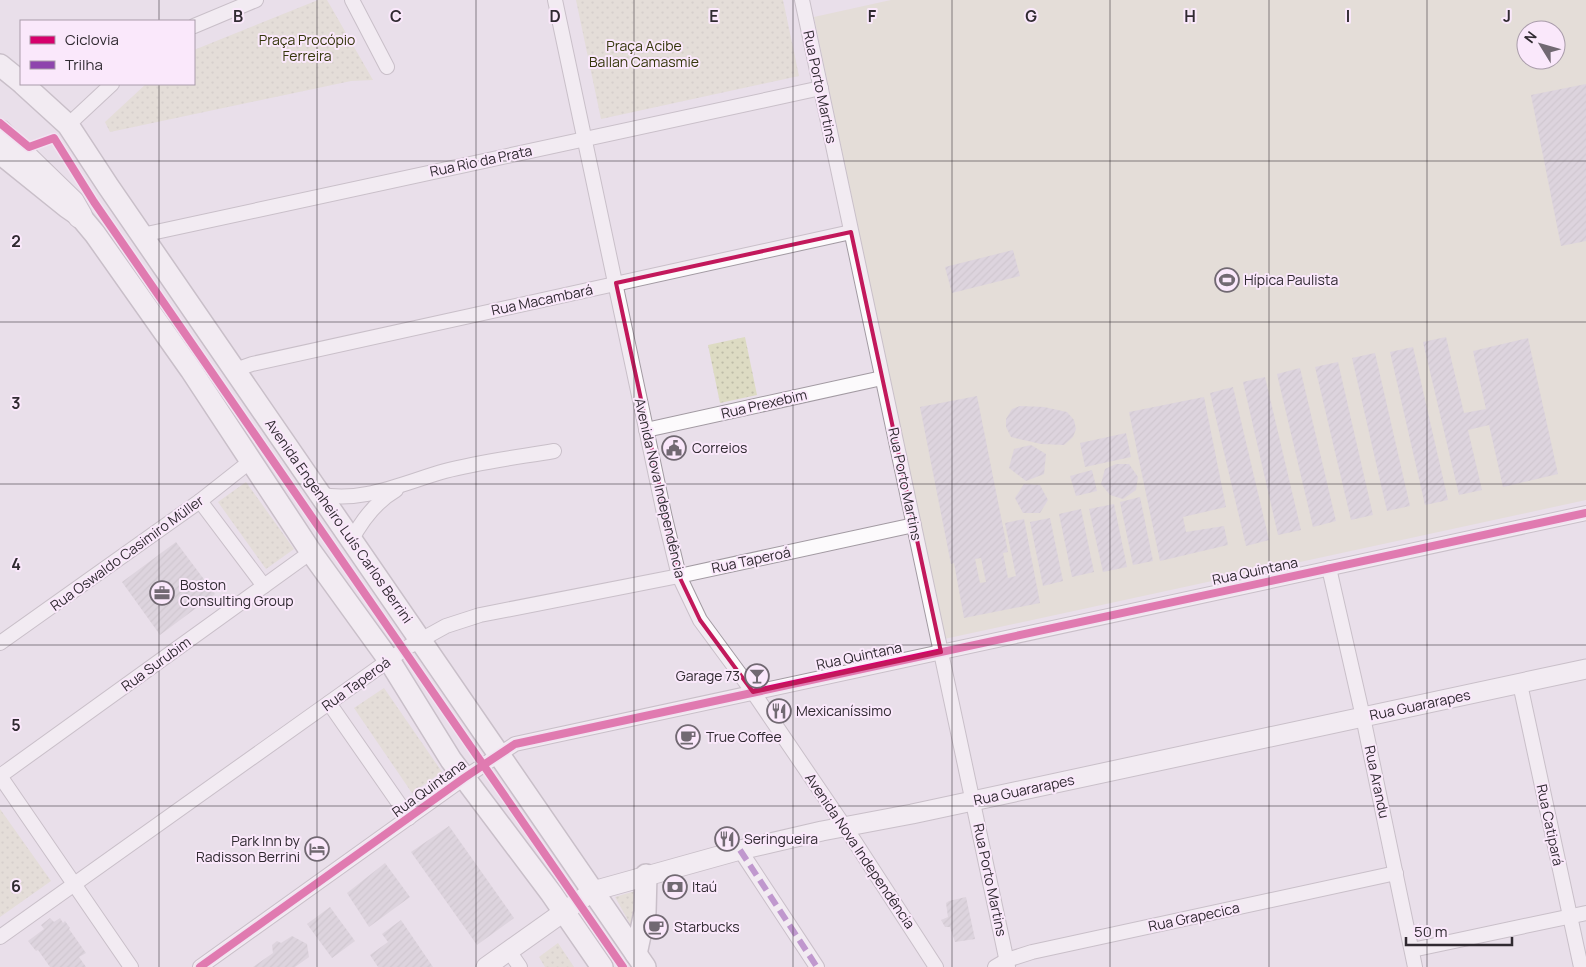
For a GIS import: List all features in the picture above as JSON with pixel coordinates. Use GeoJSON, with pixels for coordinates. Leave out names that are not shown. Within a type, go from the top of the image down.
{"type":"FeatureCollection","features":[{"type":"Feature","properties":{"kind":"highway"},"geometry":{"type":"LineString","coordinates":[[0,132],[72,202],[80,216]]}},
{"type":"Feature","properties":{"kind":"main road","name":"Avenida Engenheiro Luís Carlos Berrini"},"geometry":{"type":"LineString","coordinates":[[0,65],[20,81]]}},
{"type":"Feature","properties":{"kind":"main road","name":"Avenida Engenheiro Luís Carlos Berrini"},"geometry":{"type":"LineString","coordinates":[[24,85],[68,124],[108,186],[640,960]]}},
{"type":"Feature","properties":{"kind":"main road"},"geometry":{"type":"LineString","coordinates":[[0,152],[80,216],[191,370],[311,552],[389,660],[451,760],[564,911],[602,967]]}},
{"type":"Feature","properties":{"kind":"main road"},"geometry":{"type":"LineString","coordinates":[[640,960],[646,876]]}},
{"type":"Feature","properties":{"kind":"street"},"geometry":{"type":"LineString","coordinates":[[195,26],[256,0]]}},
{"type":"Feature","properties":{"kind":"street"},"geometry":{"type":"LineString","coordinates":[[352,0],[387,67]]}},
{"type":"Feature","properties":{"kind":"street","name":"Avenida Nova Independência"},"geometry":{"type":"LineString","coordinates":[[555,0],[646,430],[679,576],[700,620],[753,692],[936,967]]}},
{"type":"Feature","properties":{"kind":"street","name":"Rua Porto Martins"},"geometry":{"type":"LineString","coordinates":[[802,0],[973,801],[1003,965]]}},
{"type":"Feature","properties":{"kind":"street"},"geometry":{"type":"LineString","coordinates":[[68,124],[111,85]]}},
{"type":"Feature","properties":{"kind":"street","name":"Rua Rio da Prata"},"geometry":{"type":"LineString","coordinates":[[142,234],[820,88]]}},
{"type":"Feature","properties":{"kind":"street","name":"Rua Macambará"},"geometry":{"type":"LineString","coordinates":[[234,370],[252,364],[851,232]]}},
{"type":"Feature","properties":{"kind":"street","name":"Rua Prexebim"},"geometry":{"type":"LineString","coordinates":[[646,430],[882,378]]}},
{"type":"Feature","properties":{"kind":"street"},"geometry":{"type":"LineString","coordinates":[[319,494],[330,497],[352,496],[405,484],[446,471],[554,451]]}},
{"type":"Feature","properties":{"kind":"street","name":"Rua Oswaldo Casimiro Müller"},"geometry":{"type":"LineString","coordinates":[[0,643],[200,501],[252,460]]}},
{"type":"Feature","properties":{"kind":"street"},"geometry":{"type":"LineString","coordinates":[[351,541],[359,526],[373,508],[405,484]]}},
{"type":"Feature","properties":{"kind":"street"},"geometry":{"type":"LineString","coordinates":[[200,501],[264,586]]}},
{"type":"Feature","properties":{"kind":"street","name":"Rua Quintana"},"geometry":{"type":"LineString","coordinates":[[200,967],[464,778],[515,744],[1586,513]]}},
{"type":"Feature","properties":{"kind":"street","name":"Rua Taperoá"},"geometry":{"type":"LineString","coordinates":[[0,937],[406,648],[446,626],[480,616],[679,576],[914,525]]}},
{"type":"Feature","properties":{"kind":"street","name":"Rua Surubim"},"geometry":{"type":"LineString","coordinates":[[0,776],[311,552]]}},
{"type":"Feature","properties":{"kind":"street","name":"Rua Arandu"},"geometry":{"type":"LineString","coordinates":[[1329,568],[1363,717],[1415,967]]}},
{"type":"Feature","properties":{"kind":"street","name":"Rua Guararapes"},"geometry":{"type":"LineString","coordinates":[[486,967],[593,891],[740,850],[1586,669]]}},
{"type":"Feature","properties":{"kind":"street","name":"Rua Catipará"},"geometry":{"type":"LineString","coordinates":[[1520,684],[1580,967]]}},
{"type":"Feature","properties":{"kind":"street"},"geometry":{"type":"LineString","coordinates":[[330,703],[409,818]]}},
{"type":"Feature","properties":{"kind":"street"},"geometry":{"type":"LineString","coordinates":[[0,776],[131,967]]}},
{"type":"Feature","properties":{"kind":"street"},"geometry":{"type":"LineString","coordinates":[[740,850],[817,967]]}},
{"type":"Feature","properties":{"kind":"street","name":"Rua Grapecica"},"geometry":{"type":"LineString","coordinates":[[1003,965],[1042,950],[1396,873]]}},
{"type":"Feature","properties":{"kind":"street"},"geometry":{"type":"LineString","coordinates":[[1412,950],[1586,913]]}},
{"type":"Feature","properties":{"kind":"street"},"geometry":{"type":"LineString","coordinates":[[509,951],[520,967]]}},
{"type":"Feature","properties":{"kind":"highlighted area"},"geometry":{"type":"Polygon","coordinates":[[[851,232],[941,652],[753,692],[700,620],[679,576],[616,283],[851,232]]]}},
{"type":"Feature","properties":{"kind":"green space","name":"Praça Procópio Ferreira"},"geometry":{"type":"Polygon","coordinates":[[[318,0],[327,0],[373,80],[351,81],[110,132],[105,122],[145,85],[195,85],[195,50],[318,0]]]}},
{"type":"Feature","properties":{"kind":"green space","name":"Praça Acibe Ballan Camasmie"},"geometry":{"type":"Polygon","coordinates":[[[576,0],[783,0],[799,76],[601,119],[576,0]]]}},
{"type":"Feature","properties":{"kind":"green space","name":"Hípica Paulista"},"geometry":{"type":"Polygon","coordinates":[[[891,0],[1586,0],[1586,500],[944,639],[814,17],[891,0]]]}},
{"type":"Feature","properties":{"kind":"green space"},"geometry":{"type":"Polygon","coordinates":[[[745,337],[757,395],[720,403],[708,345],[745,337]]]}},
{"type":"Feature","properties":{"kind":"green space"},"geometry":{"type":"Polygon","coordinates":[[[246,482],[294,549],[266,569],[218,502],[246,482]]]}},
{"type":"Feature","properties":{"kind":"green space"},"geometry":{"type":"Polygon","coordinates":[[[384,688],[442,772],[412,793],[354,708],[384,688]]]}},
{"type":"Feature","properties":{"kind":"green space"},"geometry":{"type":"Polygon","coordinates":[[[0,809],[51,881],[0,917],[0,809]]]}},
{"type":"Feature","properties":{"kind":"green space"},"geometry":{"type":"Polygon","coordinates":[[[642,889],[633,929],[615,897],[642,889]]]}},
{"type":"Feature","properties":{"kind":"green space"},"geometry":{"type":"Polygon","coordinates":[[[558,943],[574,967],[545,967],[539,957],[558,943]]]}},
{"type":"Feature","properties":{"kind":"building"},"geometry":{"type":"Polygon","coordinates":[[[1586,84],[1586,241],[1561,246],[1531,95],[1586,84]]]}},
{"type":"Feature","properties":{"kind":"building"},"geometry":{"type":"Polygon","coordinates":[[[1013,250],[1020,276],[952,293],[945,267],[1013,250]]]}},
{"type":"Feature","properties":{"kind":"building"},"geometry":{"type":"Polygon","coordinates":[[[1446,337],[1464,413],[1486,409],[1473,351],[1528,338],[1558,474],[1503,487],[1489,425],[1468,430],[1482,490],[1459,495],[1423,342],[1446,337]]]}},
{"type":"Feature","properties":{"kind":"building"},"geometry":{"type":"Polygon","coordinates":[[[1413,347],[1448,500],[1425,505],[1390,352],[1413,347]]]}},
{"type":"Feature","properties":{"kind":"building"},"geometry":{"type":"Polygon","coordinates":[[[1375,353],[1410,506],[1387,511],[1352,358],[1375,353]]]}},
{"type":"Feature","properties":{"kind":"building"},"geometry":{"type":"Polygon","coordinates":[[[1338,362],[1373,515],[1351,520],[1315,367],[1338,362]]]}},
{"type":"Feature","properties":{"kind":"building"},"geometry":{"type":"Polygon","coordinates":[[[1300,368],[1336,521],[1313,527],[1277,374],[1300,368]]]}},
{"type":"Feature","properties":{"kind":"building"},"geometry":{"type":"Polygon","coordinates":[[[1265,377],[1301,530],[1278,535],[1243,382],[1265,377]]]}},
{"type":"Feature","properties":{"kind":"building"},"geometry":{"type":"Polygon","coordinates":[[[1233,387],[1269,540],[1246,546],[1210,393],[1233,387]]]}},
{"type":"Feature","properties":{"kind":"building"},"geometry":{"type":"Polygon","coordinates":[[[977,396],[1008,552],[1003,553],[1008,578],[1016,576],[1005,523],[1024,519],[1040,603],[964,618],[954,563],[951,564],[920,407],[977,396]],[[981,558],[975,559],[980,583],[986,582],[981,558]]]}},
{"type":"Feature","properties":{"kind":"building"},"geometry":{"type":"Polygon","coordinates":[[[1204,397],[1226,507],[1183,517],[1186,532],[1224,526],[1228,545],[1160,561],[1129,412],[1204,397]]]}},
{"type":"Feature","properties":{"kind":"building"},"geometry":{"type":"Polygon","coordinates":[[[1020,406],[1044,407],[1067,412],[1074,420],[1076,429],[1073,437],[1064,445],[1041,444],[1011,437],[1006,427],[1006,419],[1012,409],[1020,406]]]}},
{"type":"Feature","properties":{"kind":"building"},"geometry":{"type":"Polygon","coordinates":[[[1126,433],[1131,457],[1085,467],[1080,443],[1126,433]]]}},
{"type":"Feature","properties":{"kind":"building"},"geometry":{"type":"Polygon","coordinates":[[[1031,445],[1046,454],[1044,474],[1026,481],[1009,468],[1014,449],[1031,445]]]}},
{"type":"Feature","properties":{"kind":"building"},"geometry":{"type":"Polygon","coordinates":[[[1116,464],[1129,464],[1138,477],[1136,490],[1123,499],[1110,495],[1101,484],[1105,469],[1116,464]]]}},
{"type":"Feature","properties":{"kind":"building"},"geometry":{"type":"Polygon","coordinates":[[[1092,470],[1097,491],[1076,496],[1070,476],[1092,470]]]}},
{"type":"Feature","properties":{"kind":"building"},"geometry":{"type":"Polygon","coordinates":[[[1024,484],[1040,485],[1048,500],[1040,513],[1023,513],[1015,498],[1024,484]]]}},
{"type":"Feature","properties":{"kind":"building"},"geometry":{"type":"Polygon","coordinates":[[[1140,497],[1153,561],[1133,565],[1120,502],[1140,497]]]}},
{"type":"Feature","properties":{"kind":"building"},"geometry":{"type":"Polygon","coordinates":[[[1114,504],[1127,567],[1103,572],[1089,509],[1114,504]]]}},
{"type":"Feature","properties":{"kind":"building"},"geometry":{"type":"Polygon","coordinates":[[[1081,509],[1094,572],[1072,577],[1059,514],[1081,509]]]}},
{"type":"Feature","properties":{"kind":"building"},"geometry":{"type":"Polygon","coordinates":[[[1050,518],[1063,581],[1043,586],[1030,522],[1050,518]]]}},
{"type":"Feature","properties":{"kind":"building"},"geometry":{"type":"Polygon","coordinates":[[[176,542],[215,594],[160,635],[122,582],[176,542]]]}},
{"type":"Feature","properties":{"kind":"building"},"geometry":{"type":"Polygon","coordinates":[[[449,826],[514,918],[477,945],[411,852],[449,826]]]}},
{"type":"Feature","properties":{"kind":"building"},"geometry":{"type":"Polygon","coordinates":[[[385,863],[410,897],[369,927],[347,893],[385,863]]]}},
{"type":"Feature","properties":{"kind":"building"},"geometry":{"type":"Polygon","coordinates":[[[966,897],[975,939],[955,942],[950,927],[945,927],[941,920],[948,917],[946,903],[966,897]]]}},
{"type":"Feature","properties":{"kind":"building"},"geometry":{"type":"Polygon","coordinates":[[[330,907],[355,941],[332,958],[307,924],[330,907]]]}},
{"type":"Feature","properties":{"kind":"building"},"geometry":{"type":"Polygon","coordinates":[[[50,918],[54,922],[60,918],[63,923],[65,921],[86,953],[79,957],[86,967],[50,967],[38,950],[36,951],[28,941],[44,929],[41,925],[50,918]]]}},
{"type":"Feature","properties":{"kind":"building"},"geometry":{"type":"Polygon","coordinates":[[[401,920],[433,967],[378,967],[370,955],[388,942],[382,934],[401,920]]]}},
{"type":"Feature","properties":{"kind":"building"},"geometry":{"type":"Polygon","coordinates":[[[292,936],[307,944],[309,957],[295,967],[253,967],[273,953],[272,945],[277,941],[281,943],[292,936]]]}},
{"type":"Feature","properties":{"kind":"marked path"},"geometry":{"type":"LineString","coordinates":[[740,850],[817,967]]}},
{"type":"Feature","properties":{"kind":"cycle path"},"geometry":{"type":"LineString","coordinates":[[0,123],[29,147],[54,138],[94,202],[623,967]]}},
{"type":"Feature","properties":{"kind":"cycle path"},"geometry":{"type":"LineString","coordinates":[[200,967],[464,778],[515,744],[1586,513]]}},
{"type":"Feature","properties":{"kind":"place","name":"Hípica Paulista"},"geometry":{"type":"Point","coordinates":[1227,280]}},
{"type":"Feature","properties":{"kind":"place","name":"Correios"},"geometry":{"type":"Point","coordinates":[674,448]}},
{"type":"Feature","properties":{"kind":"place","name":"Boston Consulting Group"},"geometry":{"type":"Point","coordinates":[162,593]}},
{"type":"Feature","properties":{"kind":"place","name":"Garage 73"},"geometry":{"type":"Point","coordinates":[757,676]}},
{"type":"Feature","properties":{"kind":"place","name":"Mexicaníssimo"},"geometry":{"type":"Point","coordinates":[779,711]}},
{"type":"Feature","properties":{"kind":"place","name":"True Coffee"},"geometry":{"type":"Point","coordinates":[688,737]}},
{"type":"Feature","properties":{"kind":"place","name":"Seringueira"},"geometry":{"type":"Point","coordinates":[727,839]}},
{"type":"Feature","properties":{"kind":"place","name":"Park Inn by Radisson Berrini"},"geometry":{"type":"Point","coordinates":[317,849]}},
{"type":"Feature","properties":{"kind":"place","name":"Itaú"},"geometry":{"type":"Point","coordinates":[675,887]}},
{"type":"Feature","properties":{"kind":"place","name":"Starbucks"},"geometry":{"type":"Point","coordinates":[656,927]}}]}
